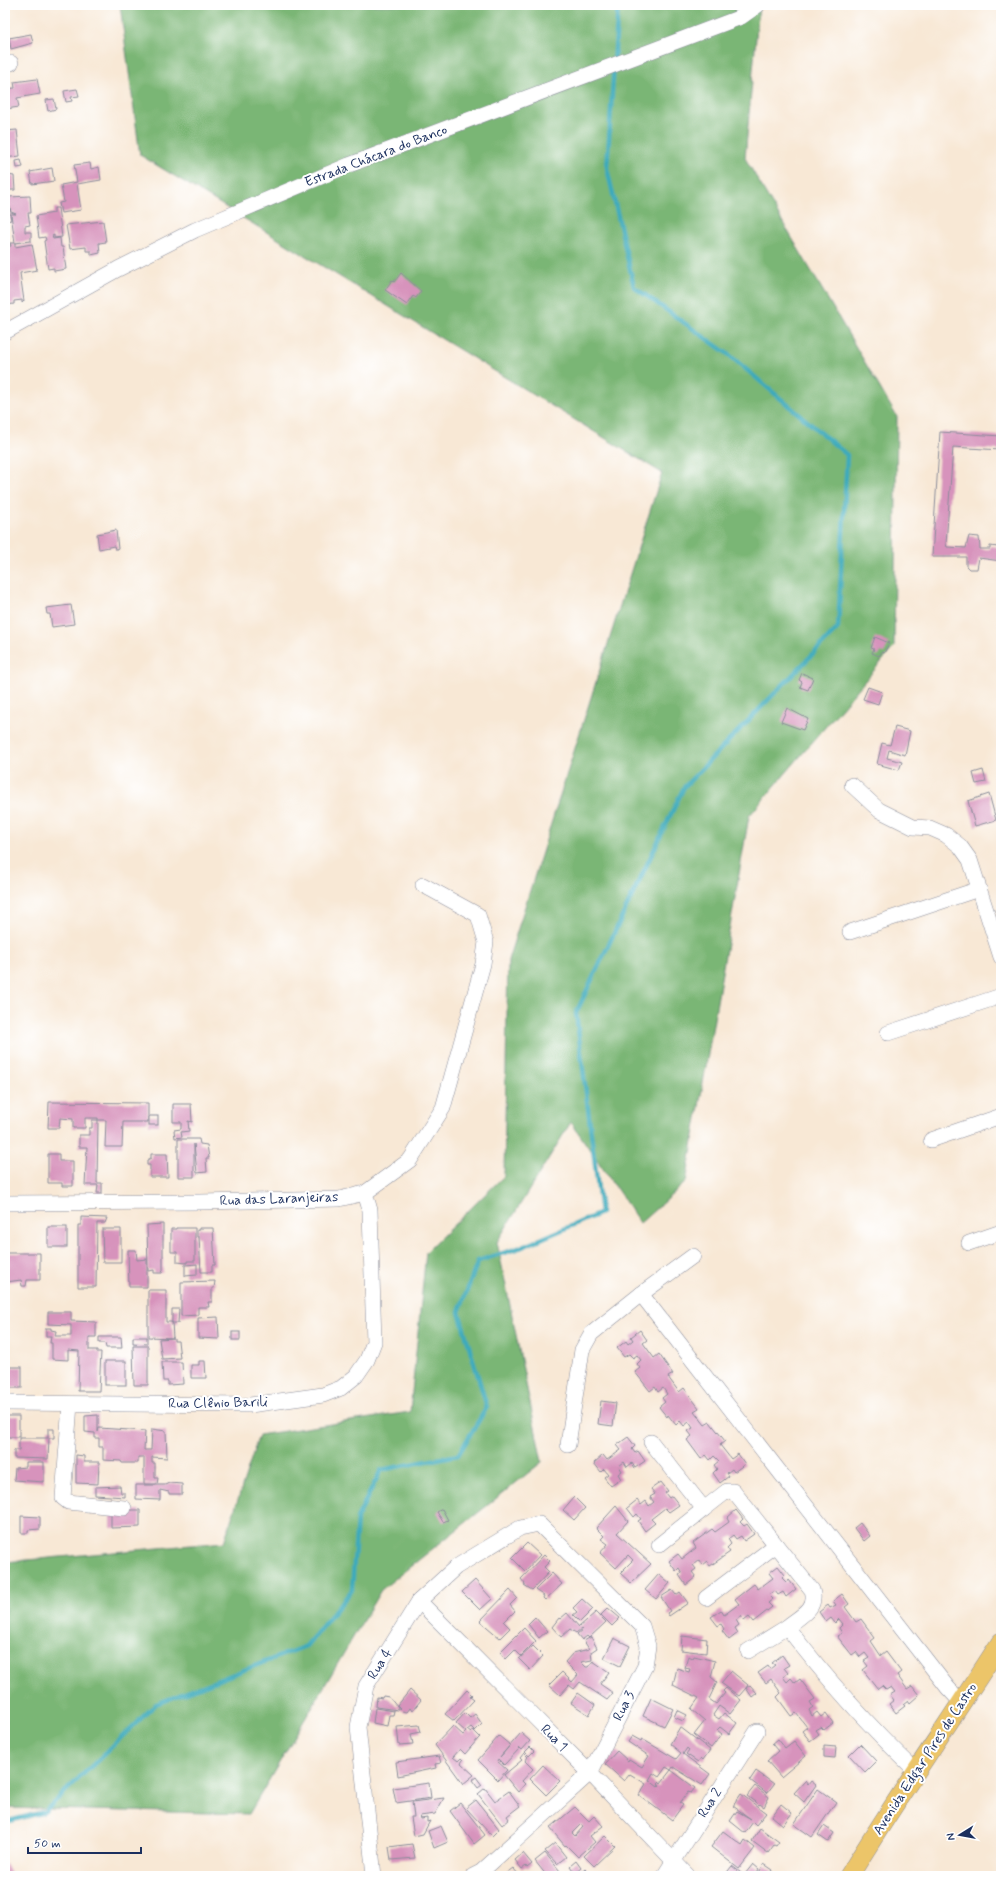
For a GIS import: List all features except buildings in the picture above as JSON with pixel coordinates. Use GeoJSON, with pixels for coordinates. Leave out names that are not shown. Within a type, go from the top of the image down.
{"type":"FeatureCollection","features":[{"type":"Feature","properties":{"kind":"main road","name":"Avenida Edgar Pires de Castro"},"geometry":{"type":"LineString","coordinates":[[849,1876],[892,1811],[915,1770],[962,1703],[1001,1642]]}},
{"type":"Feature","properties":{"kind":"street","name":"Estrada Chácara do Banco"},"geometry":{"type":"LineString","coordinates":[[5,332],[118,269],[195,230],[349,165],[741,17],[758,5]]}},
{"type":"Feature","properties":{"kind":"street"},"geometry":{"type":"LineString","coordinates":[[852,785],[879,810],[912,827],[930,828],[946,835],[960,846],[970,860],[1001,957]]}},
{"type":"Feature","properties":{"kind":"street","name":"Rua das Laranjeiras"},"geometry":{"type":"LineString","coordinates":[[5,1203],[200,1202],[339,1199],[365,1193],[410,1160],[443,1108],[483,964],[486,942],[478,915],[423,885]]}},
{"type":"Feature","properties":{"kind":"street"},"geometry":{"type":"LineString","coordinates":[[850,932],[979,889]]}},
{"type":"Feature","properties":{"kind":"street"},"geometry":{"type":"LineString","coordinates":[[888,1033],[1001,996]]}},
{"type":"Feature","properties":{"kind":"street"},"geometry":{"type":"LineString","coordinates":[[931,1140],[1001,1116]]}},
{"type":"Feature","properties":{"kind":"street","name":"Rua Clênio Barili"},"geometry":{"type":"LineString","coordinates":[[5,1403],[250,1406],[323,1396],[341,1388],[356,1376],[364,1365],[374,1342],[370,1210],[365,1193]]}},
{"type":"Feature","properties":{"kind":"street"},"geometry":{"type":"LineString","coordinates":[[969,1243],[1001,1232]]}},
{"type":"Feature","properties":{"kind":"street"},"geometry":{"type":"LineString","coordinates":[[568,1445],[582,1350],[591,1334],[641,1294],[693,1256]]}},
{"type":"Feature","properties":{"kind":"street"},"geometry":{"type":"LineString","coordinates":[[641,1294],[943,1682],[962,1703]]}},
{"type":"Feature","properties":{"kind":"street"},"geometry":{"type":"LineString","coordinates":[[70,1404],[63,1498],[68,1502],[124,1508]]}},
{"type":"Feature","properties":{"kind":"street"},"geometry":{"type":"LineString","coordinates":[[651,1442],[704,1509]]}},
{"type":"Feature","properties":{"kind":"street"},"geometry":{"type":"LineString","coordinates":[[659,1545],[727,1491],[733,1491],[812,1590],[814,1598],[812,1606],[787,1627],[748,1651]]}},
{"type":"Feature","properties":{"kind":"street","name":"Rua 4"},"geometry":{"type":"LineString","coordinates":[[374,1876],[358,1727],[366,1686],[419,1601],[456,1567],[520,1528],[539,1524]]}},
{"type":"Feature","properties":{"kind":"street","name":"Rua 3"},"geometry":{"type":"LineString","coordinates":[[473,1876],[481,1872],[590,1773],[645,1666],[648,1646],[642,1626],[539,1524]]}},
{"type":"Feature","properties":{"kind":"street"},"geometry":{"type":"LineString","coordinates":[[706,1598],[776,1545]]}},
{"type":"Feature","properties":{"kind":"street","name":"Rua 1"},"geometry":{"type":"LineString","coordinates":[[419,1601],[590,1773],[673,1862],[688,1876]]}},
{"type":"Feature","properties":{"kind":"street"},"geometry":{"type":"LineString","coordinates":[[787,1627],[817,1667],[915,1770]]}},
{"type":"Feature","properties":{"kind":"street","name":"Rua 2"},"geometry":{"type":"LineString","coordinates":[[664,1876],[757,1731]]}},
{"type":"Feature","properties":{"kind":"green space"},"geometry":{"type":"Polygon","coordinates":[[[120,5],[759,5],[745,158],[897,417],[894,647],[749,816],[686,1182],[640,1223],[571,1122],[497,1242],[542,1462],[381,1590],[249,1814],[5,1808],[5,1562],[224,1542],[259,1435],[410,1412],[426,1252],[504,1176],[508,960],[662,473],[140,155],[120,5]]]}},
{"type":"Feature","properties":{"kind":"waterway"},"geometry":{"type":"LineString","coordinates":[[5,1822],[44,1812],[156,1704],[306,1646],[352,1590],[357,1518],[381,1470],[458,1455],[487,1407],[459,1312],[478,1261],[522,1247],[601,1213],[576,1013],[684,787],[838,628],[847,455],[728,354],[634,287],[607,168],[618,5]]}}]}
